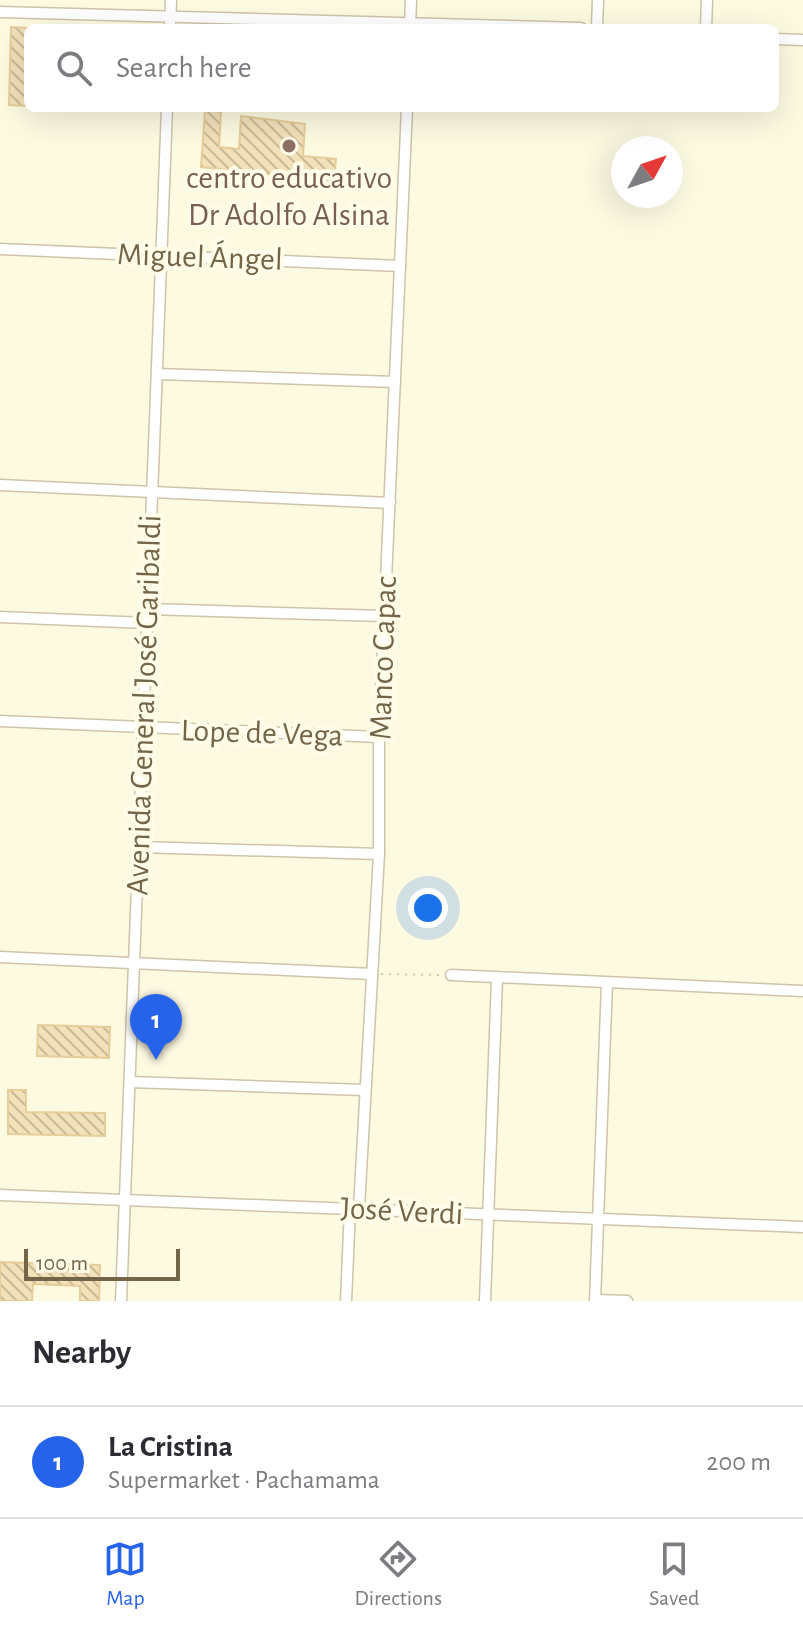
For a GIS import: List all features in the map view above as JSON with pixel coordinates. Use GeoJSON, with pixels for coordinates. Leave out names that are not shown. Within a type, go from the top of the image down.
{"type":"FeatureCollection","features":[{"type":"Feature","properties":{"kind":"street"},"geometry":{"type":"LineString","coordinates":[[170,23],[171,0]]}},
{"type":"Feature","properties":{"kind":"street"},"geometry":{"type":"LineString","coordinates":[[410,24],[411,0]]}},
{"type":"Feature","properties":{"kind":"street"},"geometry":{"type":"LineString","coordinates":[[597,24],[598,0]]}},
{"type":"Feature","properties":{"kind":"street"},"geometry":{"type":"LineString","coordinates":[[706,24],[707,0]]}},
{"type":"Feature","properties":{"kind":"street"},"geometry":{"type":"LineString","coordinates":[[0,12],[170,23],[250,24]]}},
{"type":"Feature","properties":{"kind":"street"},"geometry":{"type":"LineString","coordinates":[[779,39],[803,40]]}},
{"type":"Feature","properties":{"kind":"street","name":"Avenida General José Garibaldi"},"geometry":{"type":"LineString","coordinates":[[121,1301],[167,112]]}},
{"type":"Feature","properties":{"kind":"street","name":"Manco Capac"},"geometry":{"type":"LineString","coordinates":[[346,1301],[364,1090],[379,854],[379,737],[407,112]]}},
{"type":"Feature","properties":{"kind":"street","name":"Miguel Ángel"},"geometry":{"type":"LineString","coordinates":[[0,249],[400,266]]}},
{"type":"Feature","properties":{"kind":"street"},"geometry":{"type":"LineString","coordinates":[[157,374],[395,382]]}},
{"type":"Feature","properties":{"kind":"street"},"geometry":{"type":"LineString","coordinates":[[0,485],[390,503]]}},
{"type":"Feature","properties":{"kind":"street"},"geometry":{"type":"LineString","coordinates":[[148,609],[385,616]]}},
{"type":"Feature","properties":{"kind":"street"},"geometry":{"type":"LineString","coordinates":[[0,617],[147,623]]}},
{"type":"Feature","properties":{"kind":"street","name":"Lope de Vega"},"geometry":{"type":"LineString","coordinates":[[0,721],[379,737]]}},
{"type":"Feature","properties":{"kind":"street"},"geometry":{"type":"LineString","coordinates":[[139,847],[379,854]]}},
{"type":"Feature","properties":{"kind":"street"},"geometry":{"type":"LineString","coordinates":[[0,957],[372,974]]}},
{"type":"Feature","properties":{"kind":"street"},"geometry":{"type":"LineString","coordinates":[[451,975],[803,991]]}},
{"type":"Feature","properties":{"kind":"street"},"geometry":{"type":"LineString","coordinates":[[485,1301],[497,979]]}},
{"type":"Feature","properties":{"kind":"street"},"geometry":{"type":"LineString","coordinates":[[607,983],[595,1300],[627,1301]]}},
{"type":"Feature","properties":{"kind":"street"},"geometry":{"type":"LineString","coordinates":[[130,1082],[364,1090]]}},
{"type":"Feature","properties":{"kind":"street","name":"José Verdi"},"geometry":{"type":"LineString","coordinates":[[0,1195],[803,1227]]}},
{"type":"Feature","properties":{"kind":"path"},"geometry":{"type":"LineString","coordinates":[[372,974],[451,975]]}},
{"type":"Feature","properties":{"kind":"building"},"geometry":{"type":"Polygon","coordinates":[[[11,27],[24,28],[24,106],[9,105],[11,27]]]}},
{"type":"Feature","properties":{"kind":"building","name":"centro educativo Dr Adolfo Alsina"},"geometry":{"type":"Polygon","coordinates":[[[205,112],[221,112],[219,147],[239,149],[241,116],[305,124],[303,156],[336,159],[334,181],[201,167],[205,112]]]}},
{"type":"Feature","properties":{"kind":"building"},"geometry":{"type":"Polygon","coordinates":[[[38,1025],[110,1027],[109,1058],[37,1056],[38,1025]]]}},
{"type":"Feature","properties":{"kind":"building"},"geometry":{"type":"Polygon","coordinates":[[[8,1090],[26,1090],[26,1112],[105,1113],[105,1136],[8,1134],[8,1090]]]}},
{"type":"Feature","properties":{"kind":"building"},"geometry":{"type":"Polygon","coordinates":[[[0,1262],[100,1265],[99,1301],[80,1301],[80,1286],[33,1284],[32,1301],[0,1301],[0,1262]]]}},
{"type":"Feature","properties":{"kind":"place","name":"centro educativo Dr Adolfo Alsina"},"geometry":{"type":"Point","coordinates":[289,146]}},
{"type":"Feature","properties":{"kind":"place","name":"La Cristina"},"geometry":{"type":"Point","coordinates":[156,1060]}}]}
